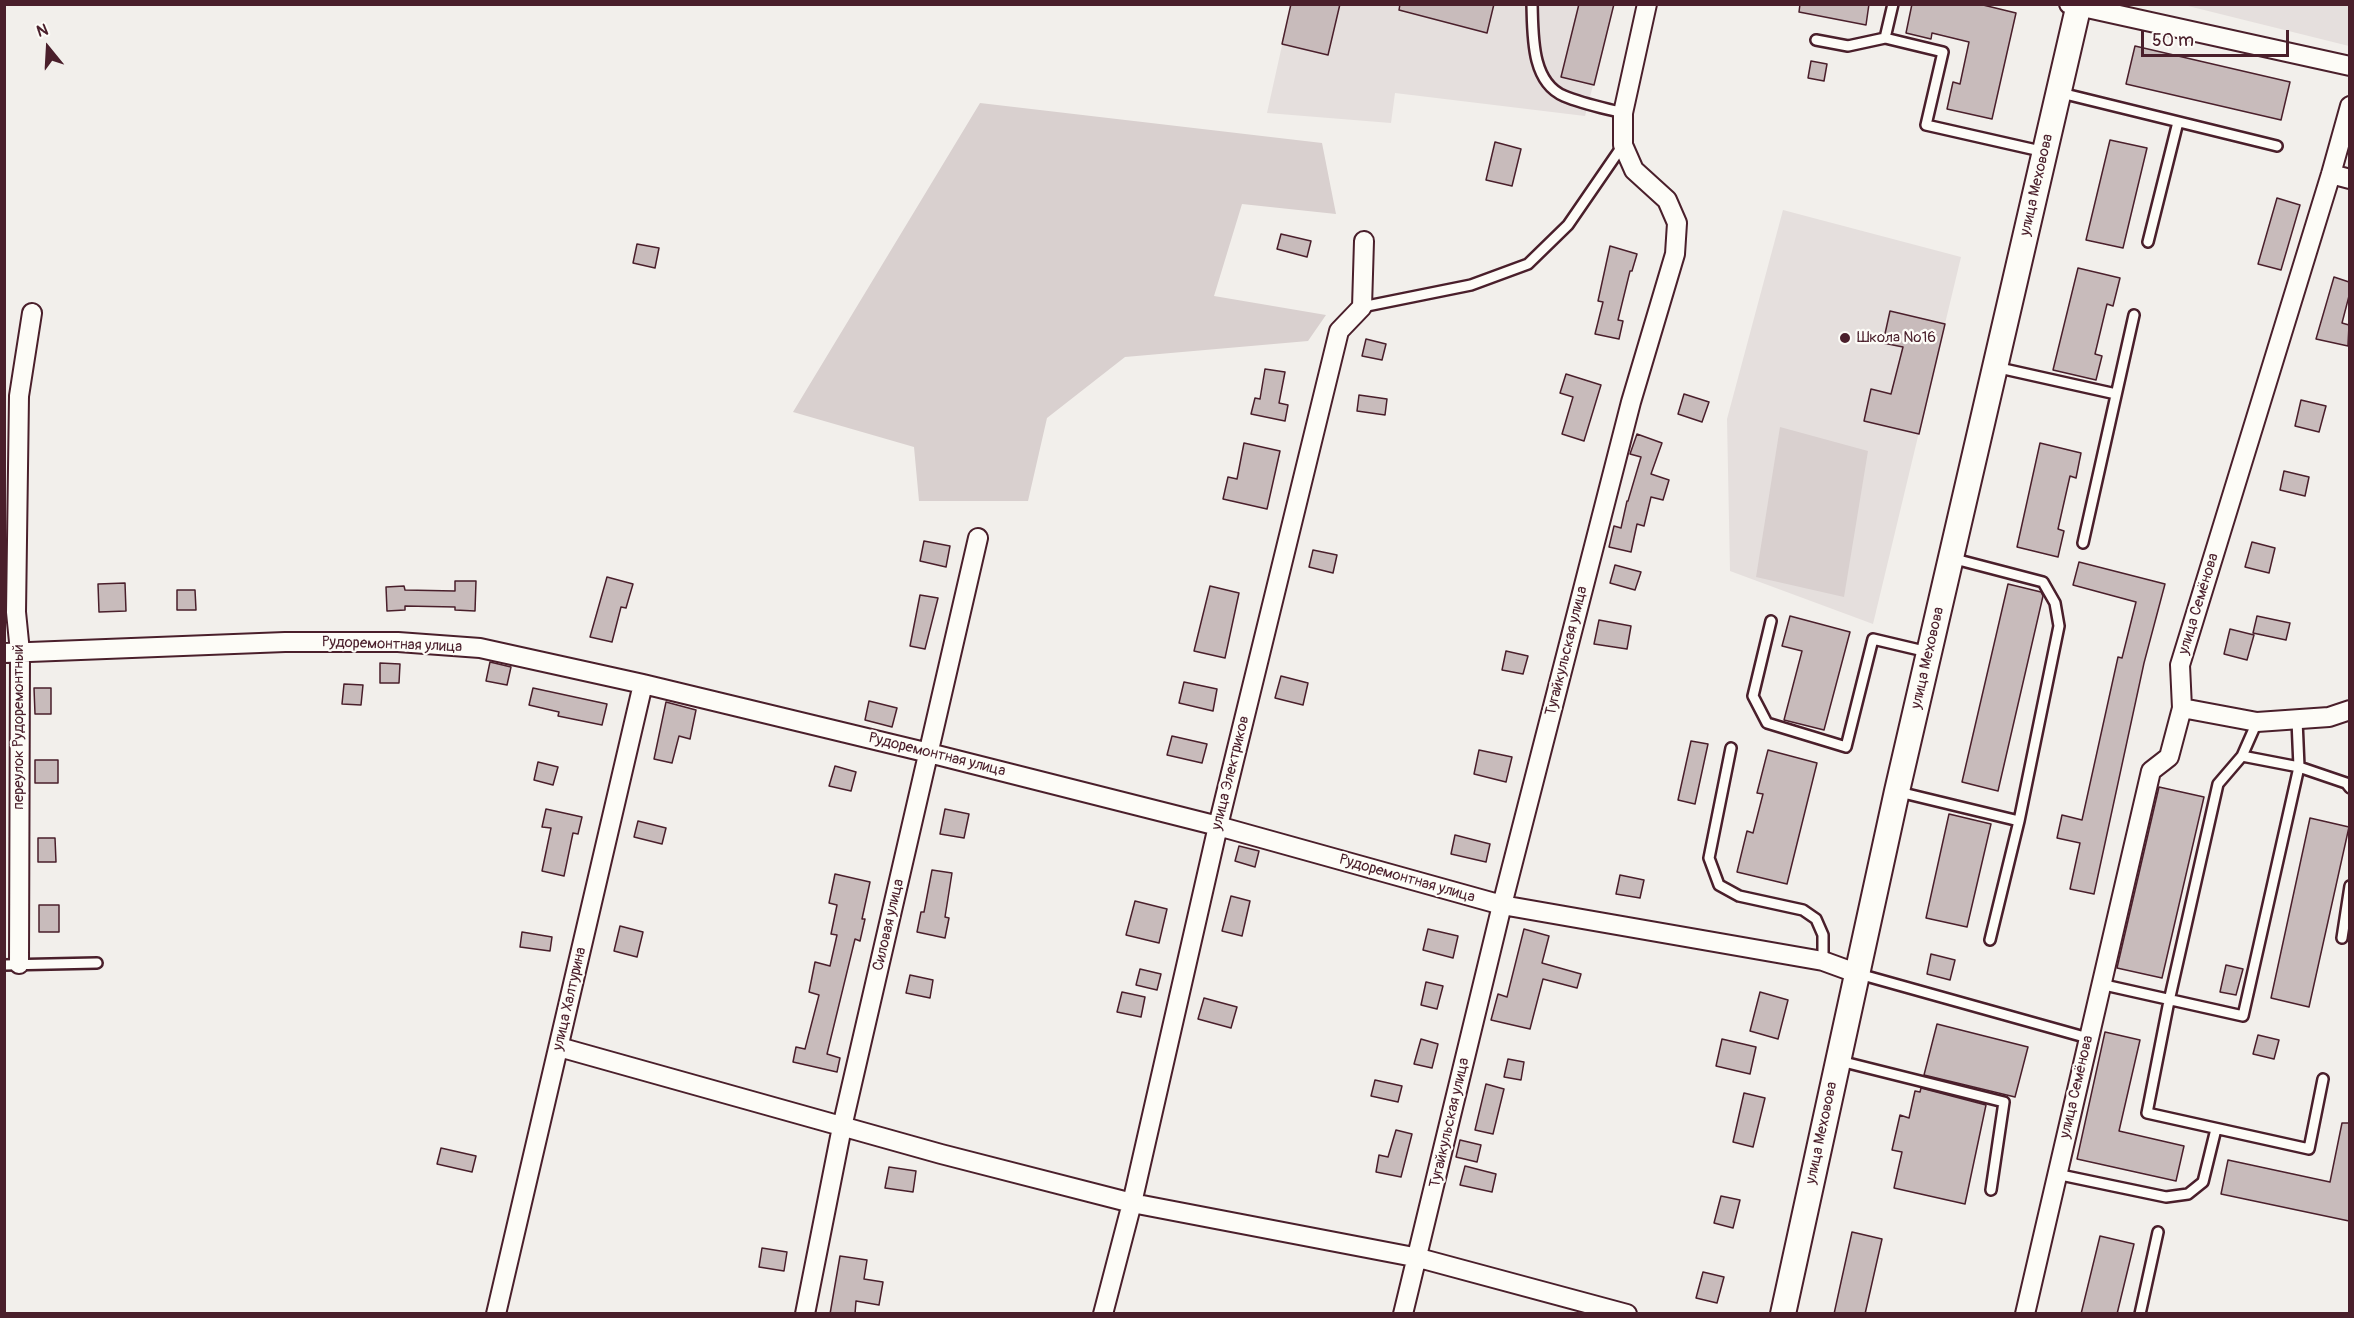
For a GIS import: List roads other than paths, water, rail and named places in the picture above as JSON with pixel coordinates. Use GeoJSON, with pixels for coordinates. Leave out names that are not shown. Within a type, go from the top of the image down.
{"type":"FeatureCollection","features":[{"type":"Feature","properties":{"kind":"street","name":"Тугайкульская улица"},"geometry":{"type":"LineString","coordinates":[[1404,1314],[1502,905],[1631,402],[1675,254],[1677,223],[1667,201],[1634,170],[1623,146],[1623,113],[1647,4]]}},
{"type":"Feature","properties":{"kind":"street"},"geometry":{"type":"LineString","coordinates":[[2075,5],[2349,66]]}},
{"type":"Feature","properties":{"kind":"street","name":"улица Меховова"},"geometry":{"type":"LineString","coordinates":[[1783,1314],[1856,973],[2045,152],[2075,5]]}},
{"type":"Feature","properties":{"kind":"street","name":"улица Семёнова"},"geometry":{"type":"LineString","coordinates":[[2025,1314],[2151,771],[2169,757],[2182,708],[2181,665],[2331,174],[2349,105]]}},
{"type":"Feature","properties":{"kind":"street"},"geometry":{"type":"LineString","coordinates":[[2331,174],[2349,179]]}},
{"type":"Feature","properties":{"kind":"street"},"geometry":{"type":"LineString","coordinates":[[1362,307],[1364,241]]}},
{"type":"Feature","properties":{"kind":"street","name":"улица Электриков"},"geometry":{"type":"LineString","coordinates":[[1103,1314],[1132,1203],[1218,826],[1339,331],[1362,307]]}},
{"type":"Feature","properties":{"kind":"street","name":"переулок Рудоремонтный"},"geometry":{"type":"LineString","coordinates":[[12,964],[12,653],[16,612],[19,396],[32,312]]}},
{"type":"Feature","properties":{"kind":"street","name":"Силовая улица"},"geometry":{"type":"LineString","coordinates":[[805,1314],[842,1127],[978,538]]}},
{"type":"Feature","properties":{"kind":"street","name":"Рудоремонтная улица"},"geometry":{"type":"LineString","coordinates":[[12,653],[285,642],[398,642],[480,648],[643,684],[929,753],[1218,826],[1502,905],[1823,961],[1856,973]]}},
{"type":"Feature","properties":{"kind":"street","name":"улица Халтурина"},"geometry":{"type":"LineString","coordinates":[[496,1314],[643,684]]}},
{"type":"Feature","properties":{"kind":"street"},"geometry":{"type":"LineString","coordinates":[[2182,708],[2257,722],[2329,717],[2349,711]]}},
{"type":"Feature","properties":{"kind":"street"},"geometry":{"type":"LineString","coordinates":[[559,1047],[842,1127],[1132,1203],[1419,1258],[1627,1314]]}},
{"type":"Feature","properties":{"kind":"lane"},"geometry":{"type":"LineString","coordinates":[[1532,4],[1533,38],[1541,77],[1562,96],[1623,113]]}},
{"type":"Feature","properties":{"kind":"lane"},"geometry":{"type":"LineString","coordinates":[[1885,38],[1893,4]]}},
{"type":"Feature","properties":{"kind":"lane"},"geometry":{"type":"LineString","coordinates":[[1816,40],[1848,46],[1885,38],[1943,52],[1926,125],[2045,152]]}},
{"type":"Feature","properties":{"kind":"lane"},"geometry":{"type":"LineString","coordinates":[[2058,93],[2277,146]]}},
{"type":"Feature","properties":{"kind":"lane"},"geometry":{"type":"LineString","coordinates":[[2148,242],[2178,122]]}},
{"type":"Feature","properties":{"kind":"lane"},"geometry":{"type":"LineString","coordinates":[[1362,307],[1471,285],[1528,264],[1568,225],[1623,146]]}},
{"type":"Feature","properties":{"kind":"lane"},"geometry":{"type":"LineString","coordinates":[[2083,543],[2134,315]]}},
{"type":"Feature","properties":{"kind":"lane"},"geometry":{"type":"LineString","coordinates":[[1995,367],[2116,394]]}},
{"type":"Feature","properties":{"kind":"lane"},"geometry":{"type":"LineString","coordinates":[[1951,558],[2043,582],[2055,603],[2059,626],[2019,821],[1990,940]]}},
{"type":"Feature","properties":{"kind":"lane"},"geometry":{"type":"LineString","coordinates":[[1771,621],[1753,696],[1767,723],[1846,747],[1873,639],[1930,653]]}},
{"type":"Feature","properties":{"kind":"lane"},"geometry":{"type":"LineString","coordinates":[[2100,984],[2243,1016],[2299,767],[2297,720]]}},
{"type":"Feature","properties":{"kind":"lane"},"geometry":{"type":"LineString","coordinates":[[2257,722],[2242,756],[2218,784],[2169,1001],[2147,1113],[2309,1149],[2323,1079]]}},
{"type":"Feature","properties":{"kind":"lane"},"geometry":{"type":"LineString","coordinates":[[1731,748],[1709,858],[1719,885],[1739,896],[1803,910],[1816,919],[1823,935],[1823,961]]}},
{"type":"Feature","properties":{"kind":"lane"},"geometry":{"type":"LineString","coordinates":[[2242,756],[2299,767],[2346,783],[2349,788]]}},
{"type":"Feature","properties":{"kind":"lane"},"geometry":{"type":"LineString","coordinates":[[1897,791],[2019,821]]}},
{"type":"Feature","properties":{"kind":"lane"},"geometry":{"type":"LineString","coordinates":[[2342,938],[2349,886]]}},
{"type":"Feature","properties":{"kind":"lane"},"geometry":{"type":"LineString","coordinates":[[12,964],[97,963]]}},
{"type":"Feature","properties":{"kind":"lane"},"geometry":{"type":"LineString","coordinates":[[1856,973],[2088,1038]]}},
{"type":"Feature","properties":{"kind":"lane"},"geometry":{"type":"LineString","coordinates":[[1838,1061],[2004,1102],[1991,1190]]}},
{"type":"Feature","properties":{"kind":"lane"},"geometry":{"type":"LineString","coordinates":[[2056,1174],[2166,1197],[2187,1194],[2203,1182],[2216,1129]]}},
{"type":"Feature","properties":{"kind":"lane"},"geometry":{"type":"LineString","coordinates":[[2140,1314],[2158,1232]]}},
{"type":"Feature","properties":{"kind":"place","name":"Школа №16"},"geometry":{"type":"Point","coordinates":[1845,338]}}]}
